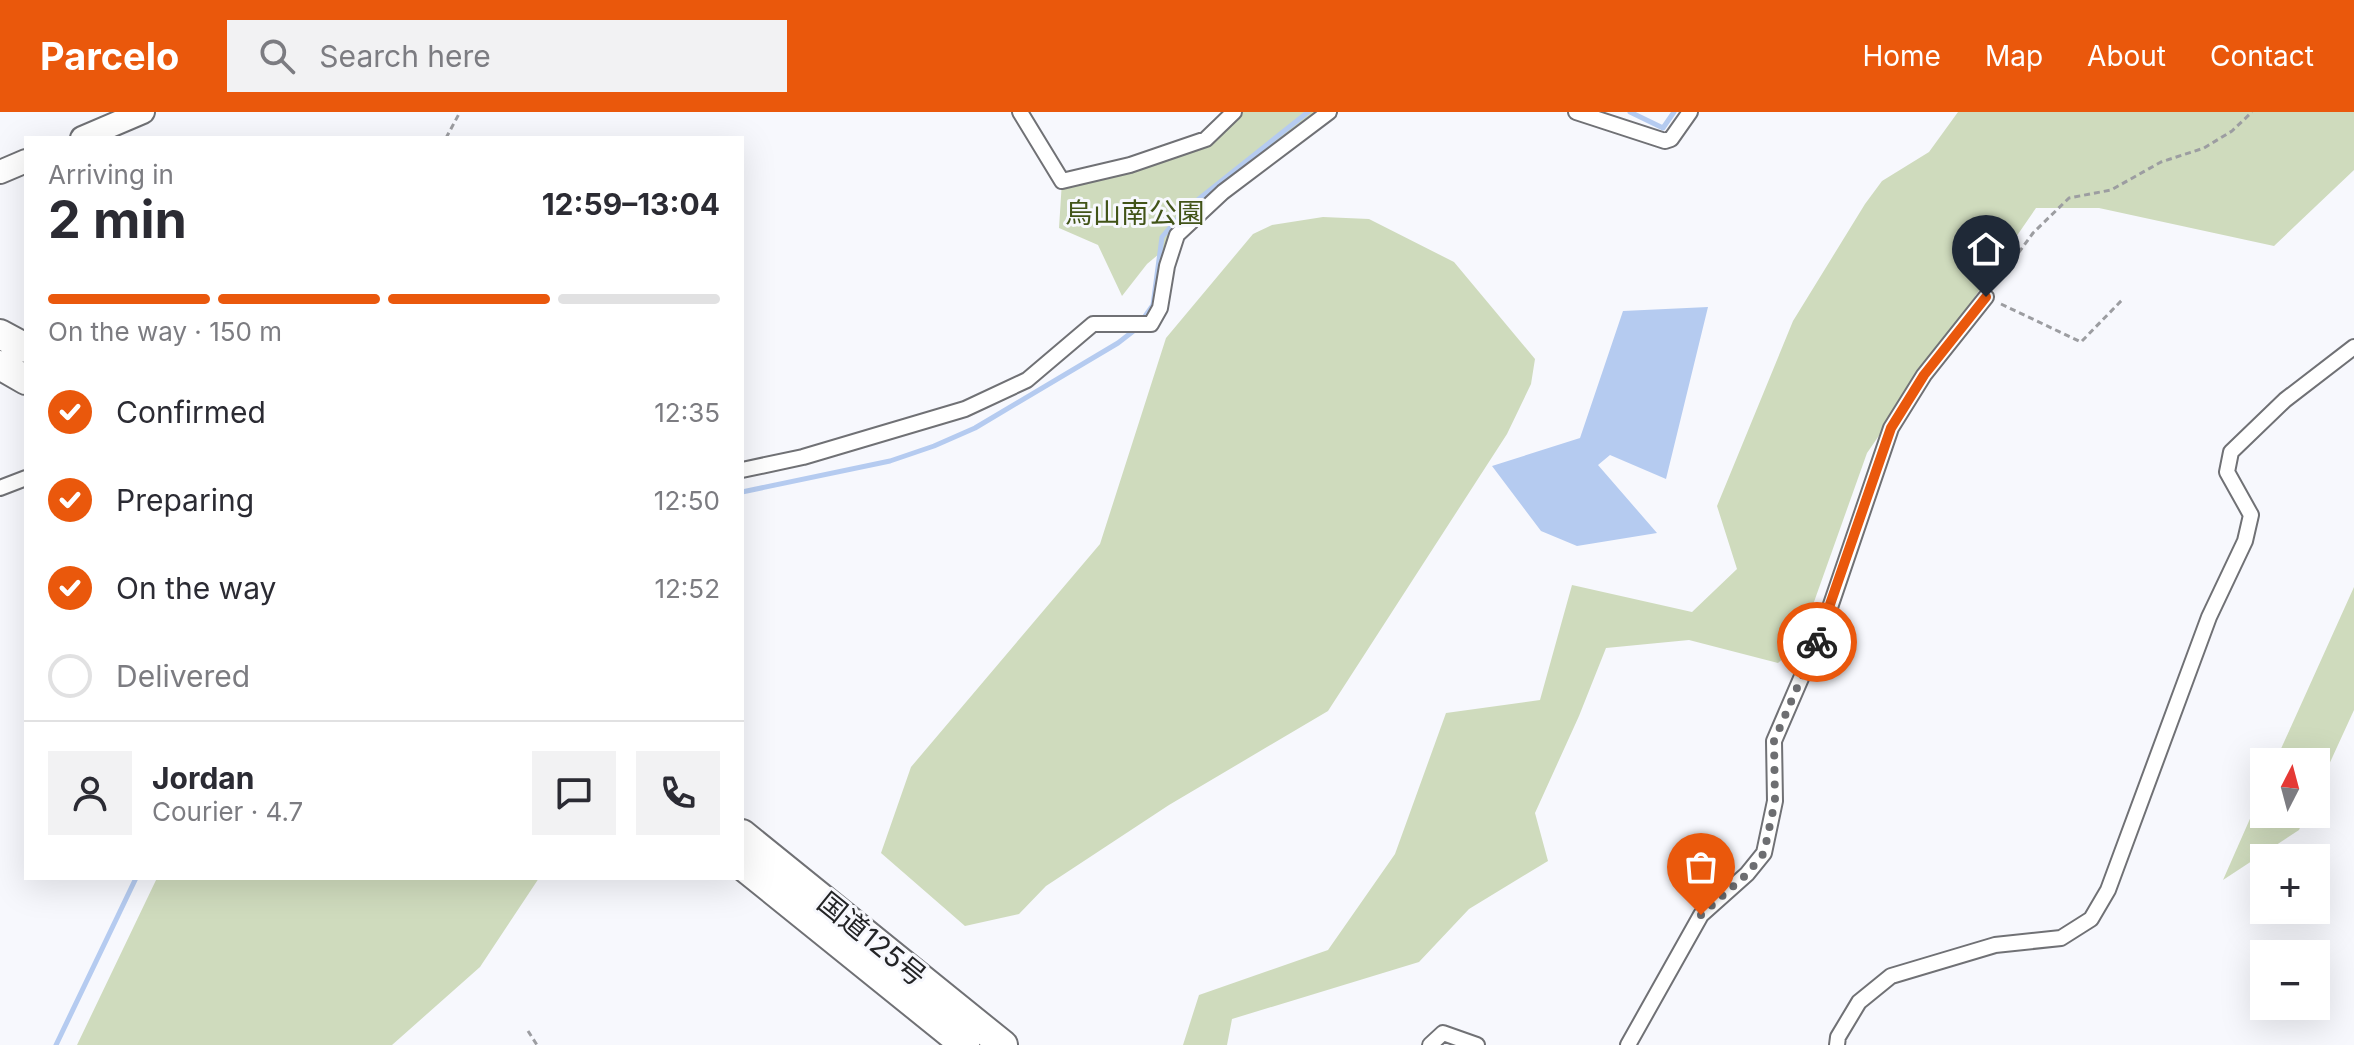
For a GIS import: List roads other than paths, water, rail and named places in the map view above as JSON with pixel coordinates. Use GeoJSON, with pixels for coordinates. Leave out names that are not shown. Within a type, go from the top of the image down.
{"type":"FeatureCollection","features":[{"type":"Feature","properties":{"kind":"highway"},"geometry":{"type":"LineString","coordinates":[[0,334],[24,347]]}},
{"type":"Feature","properties":{"kind":"highway"},"geometry":{"type":"LineString","coordinates":[[0,365],[24,379]]}},
{"type":"Feature","properties":{"kind":"highway","name":"国道125号"},"geometry":{"type":"LineString","coordinates":[[744,836],[1003,1045]]}},
{"type":"Feature","properties":{"kind":"highway","name":"国道125号"},"geometry":{"type":"LineString","coordinates":[[744,867],[965,1045]]}},
{"type":"Feature","properties":{"kind":"street"},"geometry":{"type":"LineString","coordinates":[[87,136],[143,112]]}},
{"type":"Feature","properties":{"kind":"street"},"geometry":{"type":"LineString","coordinates":[[1020,112],[1062,181],[1130,165],[1206,139],[1234,112]]}},
{"type":"Feature","properties":{"kind":"street"},"geometry":{"type":"LineString","coordinates":[[744,470],[803,457],[965,409],[1027,380],[1093,324],[1151,324],[1160,308],[1167,266],[1177,235],[1223,192],[1329,112]]}},
{"type":"Feature","properties":{"kind":"street"},"geometry":{"type":"LineString","coordinates":[[1576,112],[1665,141],[1671,139],[1690,112]]}},
{"type":"Feature","properties":{"kind":"street"},"geometry":{"type":"LineString","coordinates":[[0,172],[24,162]]}},
{"type":"Feature","properties":{"kind":"street"},"geometry":{"type":"LineString","coordinates":[[1628,1045],[1701,915],[1747,874],[1764,853],[1775,801],[1774,741],[1824,625],[1891,428],[1924,375],[1986,297]]}},
{"type":"Feature","properties":{"kind":"street"},"geometry":{"type":"LineString","coordinates":[[1837,1045],[1838,1037],[1859,1002],[1891,976],[1995,945],[2061,938],[2091,919],[2108,890],[2209,617],[2245,541],[2251,515],[2227,472],[2231,452],[2285,400],[2354,347]]}},
{"type":"Feature","properties":{"kind":"street"},"geometry":{"type":"LineString","coordinates":[[0,488],[24,479]]}},
{"type":"Feature","properties":{"kind":"street"},"geometry":{"type":"LineString","coordinates":[[1430,1045],[1443,1033],[1477,1045]]}},
{"type":"Feature","properties":{"kind":"water"},"geometry":{"type":"Polygon","coordinates":[[[1708,307],[1666,479],[1610,455],[1598,465],[1657,533],[1577,546],[1541,531],[1492,466],[1580,438],[1623,311],[1708,307]]]}},
{"type":"Feature","properties":{"kind":"waterway"},"geometry":{"type":"LineString","coordinates":[[744,492],[890,461],[934,446],[975,428],[1118,343],[1136,329],[1153,305],[1162,237],[1185,210],[1308,112]]}},
{"type":"Feature","properties":{"kind":"waterway"},"geometry":{"type":"LineString","coordinates":[[1630,112],[1663,128],[1674,112]]}},
{"type":"Feature","properties":{"kind":"waterway"},"geometry":{"type":"LineString","coordinates":[[56,1045],[135,880]]}},
{"type":"Feature","properties":{"kind":"park label","name":"烏山南公園"},"geometry":{"type":"Point","coordinates":[1135,213]}}]}
